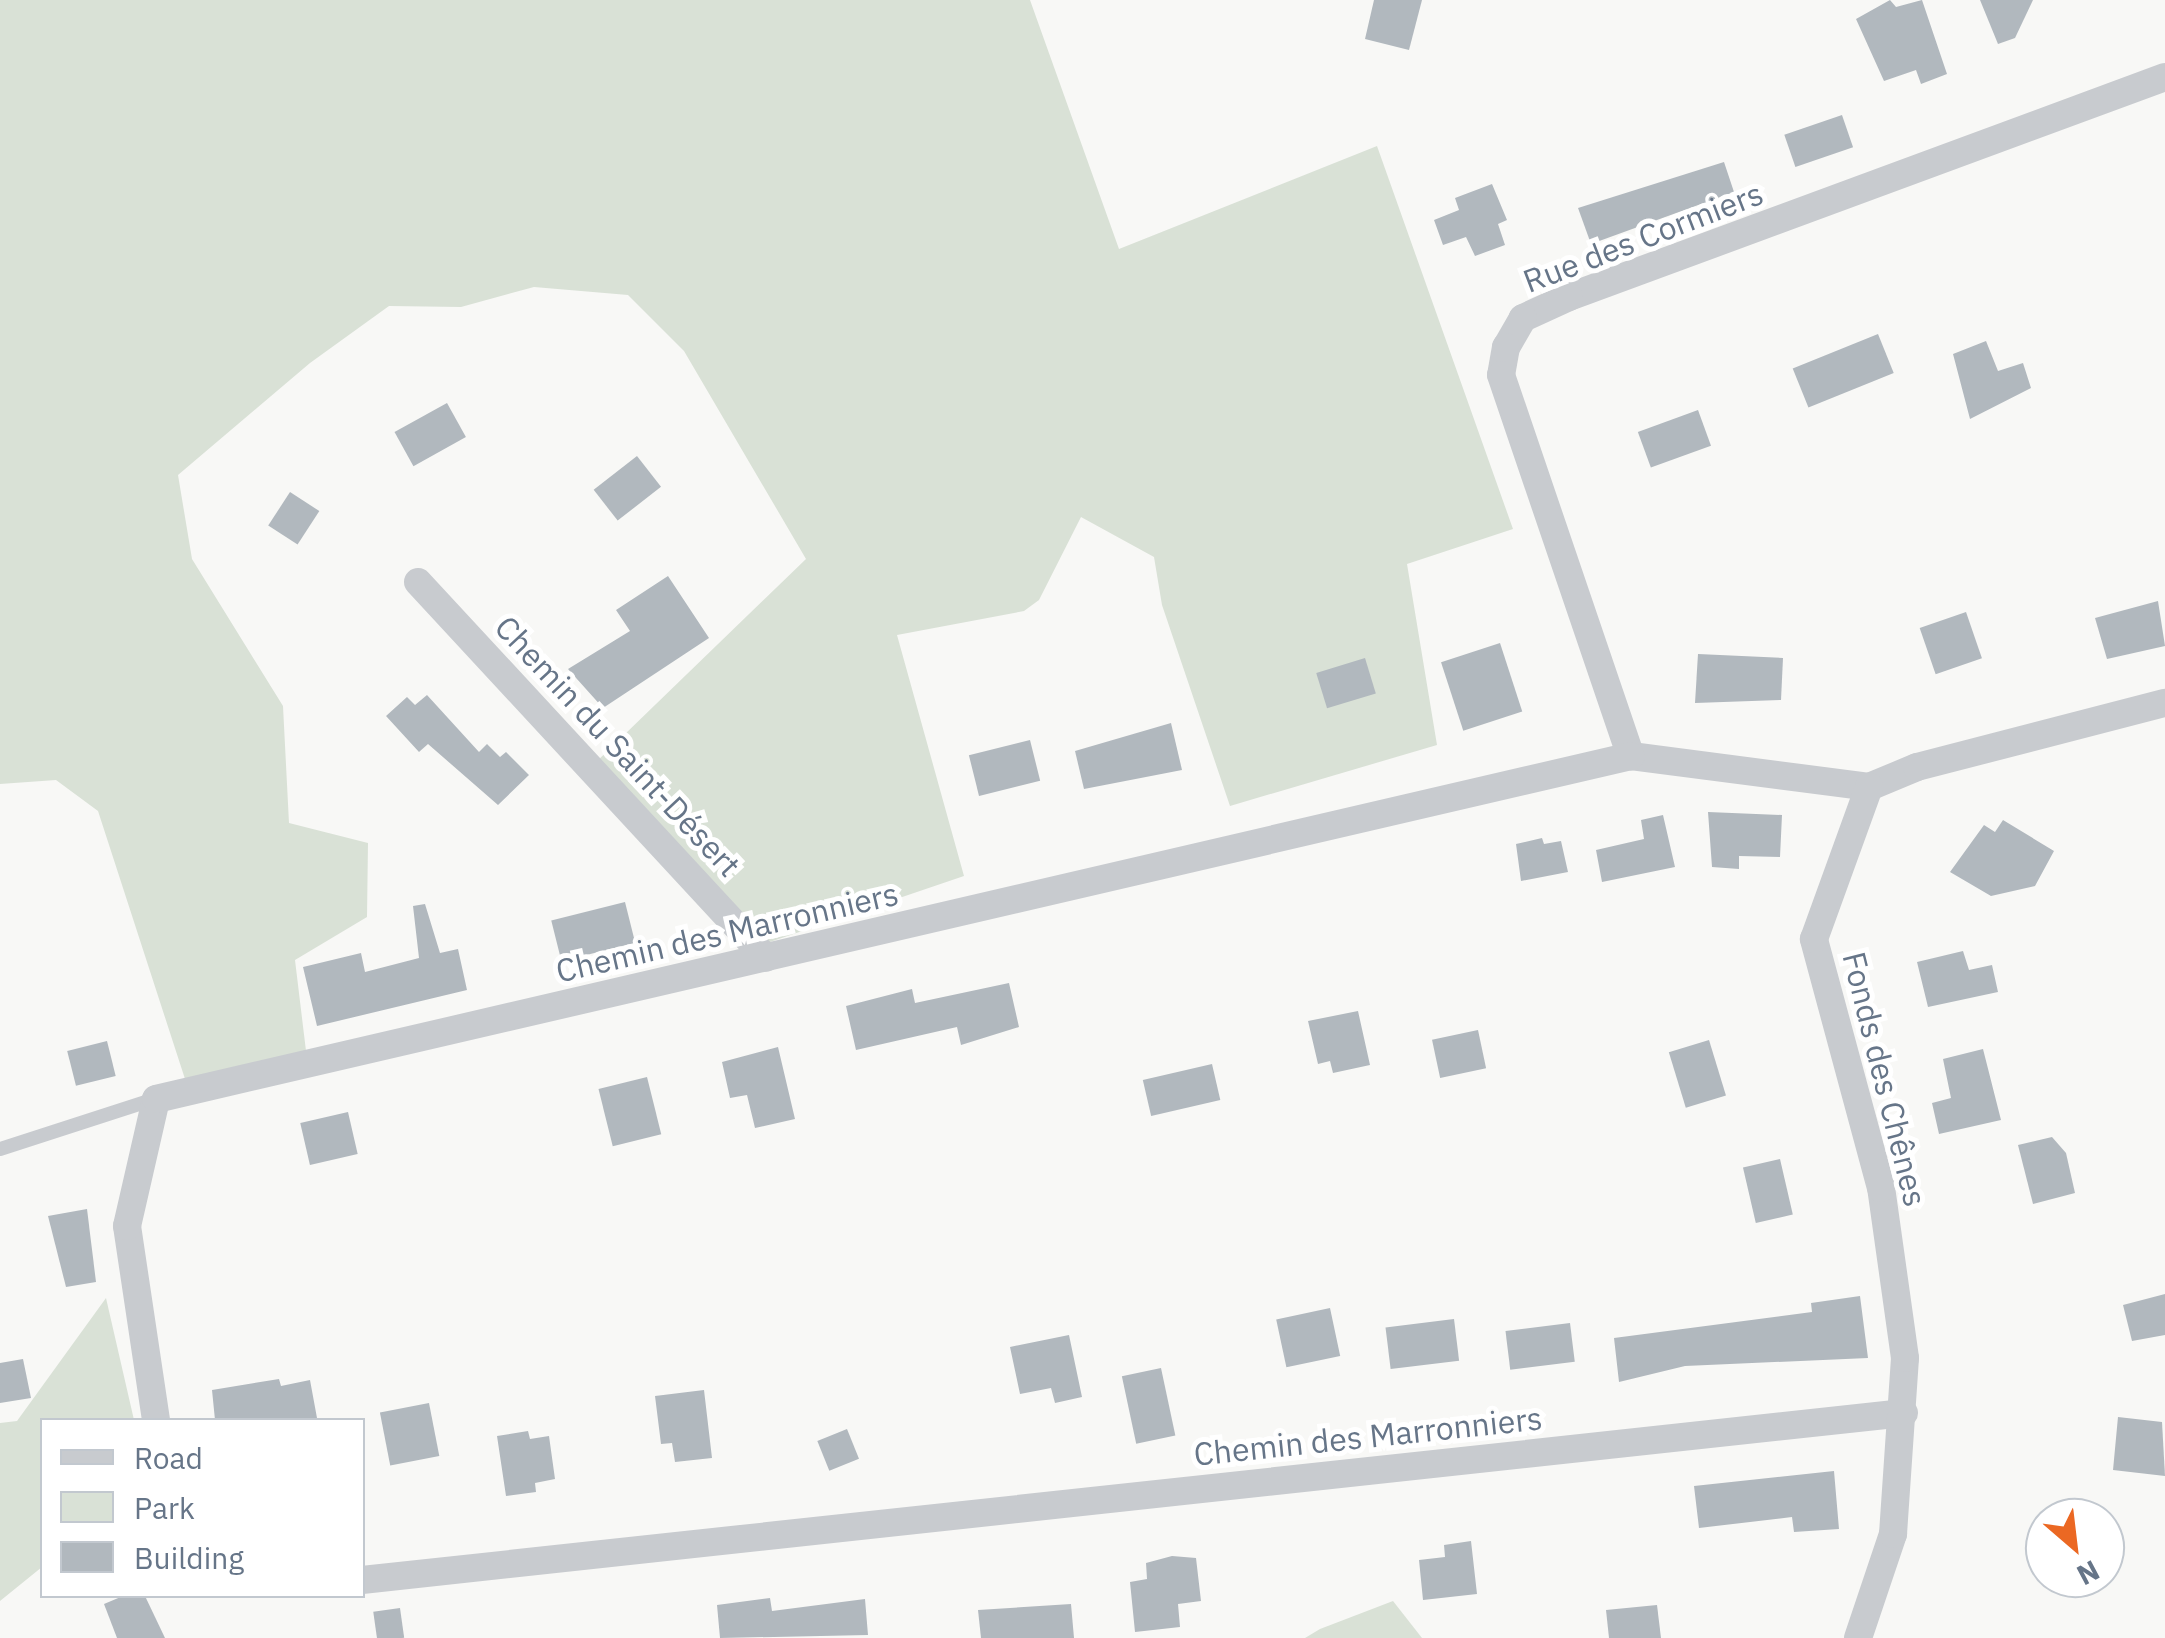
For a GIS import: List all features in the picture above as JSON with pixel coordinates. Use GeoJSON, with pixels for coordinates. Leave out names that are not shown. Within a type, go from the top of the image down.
{"type":"FeatureCollection","features":[{"type":"Feature","properties":{"kind":"street","name":"Rue des Cormiers"},"geometry":{"type":"LineString","coordinates":[[1632,756],[1501,375],[1506,347],[1523,318],[2165,77]]}},
{"type":"Feature","properties":{"kind":"street","name":"Chemin du Saint-Désert"},"geometry":{"type":"LineString","coordinates":[[418,582],[766,958]]}},
{"type":"Feature","properties":{"kind":"street"},"geometry":{"type":"LineString","coordinates":[[1632,756],[1869,787],[1918,767],[2165,703]]}},
{"type":"Feature","properties":{"kind":"street","name":"Chemin des Marronniers"},"geometry":{"type":"LineString","coordinates":[[156,1099],[1632,756]]}},
{"type":"Feature","properties":{"kind":"street","name":"Fonds des Chênes"},"geometry":{"type":"LineString","coordinates":[[1858,1638],[1893,1534],[1904,1413],[1904,1358],[1881,1188],[1814,940],[1869,787]]}},
{"type":"Feature","properties":{"kind":"street"},"geometry":{"type":"LineString","coordinates":[[156,1099],[127,1226],[156,1418]]}},
{"type":"Feature","properties":{"kind":"street","name":"Chemin des Marronniers"},"geometry":{"type":"LineString","coordinates":[[365,1580],[1904,1413]]}},
{"type":"Feature","properties":{"kind":"lane"},"geometry":{"type":"LineString","coordinates":[[0,1149],[156,1099]]}},
{"type":"Feature","properties":{"kind":"green space"},"geometry":{"type":"Polygon","coordinates":[[[0,0],[1030,0],[1119,249],[1377,146],[1513,529],[1407,564],[1437,745],[1230,806],[1162,605],[1154,557],[1081,517],[1039,600],[1024,611],[897,635],[964,876],[764,944],[593,765],[806,559],[684,351],[628,295],[534,287],[461,307],[389,306],[310,363],[178,475],[192,559],[283,706],[289,823],[368,843],[367,917],[295,960],[306,1051],[185,1079],[98,811],[56,780],[0,784],[0,0]]]}},
{"type":"Feature","properties":{"kind":"green space"},"geometry":{"type":"Polygon","coordinates":[[[106,1298],[134,1418],[40,1418],[40,1569],[0,1601],[0,1423],[17,1421],[106,1298]]]}},
{"type":"Feature","properties":{"kind":"green space"},"geometry":{"type":"Polygon","coordinates":[[[1393,1601],[1422,1638],[1305,1638],[1320,1629],[1393,1601]]]}},
{"type":"Feature","properties":{"kind":"building"},"geometry":{"type":"Polygon","coordinates":[[[1374,0],[1422,0],[1409,50],[1365,39],[1374,0]]]}},
{"type":"Feature","properties":{"kind":"building"},"geometry":{"type":"Polygon","coordinates":[[[1890,0],[1896,7],[1922,0],[1947,74],[1921,84],[1916,70],[1884,81],[1856,19],[1890,0]]]}},
{"type":"Feature","properties":{"kind":"building"},"geometry":{"type":"Polygon","coordinates":[[[1980,0],[2033,0],[2015,38],[1998,44],[1980,0]]]}},
{"type":"Feature","properties":{"kind":"building"},"geometry":{"type":"Polygon","coordinates":[[[1842,115],[1853,147],[1795,167],[1784,135],[1842,115]]]}},
{"type":"Feature","properties":{"kind":"building"},"geometry":{"type":"Polygon","coordinates":[[[1724,162],[1734,192],[1591,244],[1578,208],[1724,162]]]}},
{"type":"Feature","properties":{"kind":"building"},"geometry":{"type":"Polygon","coordinates":[[[1492,184],[1507,220],[1498,224],[1505,245],[1475,256],[1466,237],[1443,245],[1434,220],[1459,210],[1455,198],[1492,184]]]}},
{"type":"Feature","properties":{"kind":"building"},"geometry":{"type":"Polygon","coordinates":[[[1878,334],[1894,373],[1808,407],[1793,368],[1878,334]]]}},
{"type":"Feature","properties":{"kind":"building"},"geometry":{"type":"Polygon","coordinates":[[[1986,341],[1998,371],[2023,363],[2031,388],[1970,419],[1953,354],[1986,341]]]}},
{"type":"Feature","properties":{"kind":"building"},"geometry":{"type":"Polygon","coordinates":[[[447,403],[466,437],[413,466],[395,432],[447,403]]]}},
{"type":"Feature","properties":{"kind":"building"},"geometry":{"type":"Polygon","coordinates":[[[1698,410],[1711,446],[1651,468],[1638,432],[1698,410]]]}},
{"type":"Feature","properties":{"kind":"building"},"geometry":{"type":"Polygon","coordinates":[[[637,456],[661,487],[618,521],[594,490],[637,456]]]}},
{"type":"Feature","properties":{"kind":"building"},"geometry":{"type":"Polygon","coordinates":[[[290,492],[319,511],[298,545],[268,526],[290,492]]]}},
{"type":"Feature","properties":{"kind":"building"},"geometry":{"type":"Polygon","coordinates":[[[668,576],[709,638],[603,708],[568,669],[630,631],[616,610],[668,576]]]}},
{"type":"Feature","properties":{"kind":"building"},"geometry":{"type":"Polygon","coordinates":[[[2158,601],[2165,646],[2107,659],[2095,618],[2158,601]]]}},
{"type":"Feature","properties":{"kind":"building"},"geometry":{"type":"Polygon","coordinates":[[[1966,612],[1982,658],[1936,674],[1920,628],[1966,612]]]}},
{"type":"Feature","properties":{"kind":"building"},"geometry":{"type":"Polygon","coordinates":[[[1500,643],[1522,711],[1463,731],[1441,662],[1500,643]]]}},
{"type":"Feature","properties":{"kind":"building"},"geometry":{"type":"Polygon","coordinates":[[[1698,654],[1783,658],[1781,700],[1695,703],[1698,654]]]}},
{"type":"Feature","properties":{"kind":"building"},"geometry":{"type":"Polygon","coordinates":[[[1365,658],[1376,693],[1327,708],[1316,673],[1365,658]]]}},
{"type":"Feature","properties":{"kind":"building"},"geometry":{"type":"Polygon","coordinates":[[[427,695],[479,752],[487,744],[500,757],[506,752],[529,775],[498,805],[428,744],[419,752],[386,716],[407,697],[415,705],[427,695]]]}},
{"type":"Feature","properties":{"kind":"building"},"geometry":{"type":"Polygon","coordinates":[[[1171,723],[1182,770],[1084,789],[1075,751],[1171,723]]]}},
{"type":"Feature","properties":{"kind":"building"},"geometry":{"type":"Polygon","coordinates":[[[1030,740],[1040,781],[979,796],[969,755],[1030,740]]]}},
{"type":"Feature","properties":{"kind":"building"},"geometry":{"type":"Polygon","coordinates":[[[1708,812],[1782,815],[1780,857],[1739,856],[1739,869],[1712,867],[1708,812]]]}},
{"type":"Feature","properties":{"kind":"building"},"geometry":{"type":"Polygon","coordinates":[[[1663,815],[1675,867],[1602,882],[1596,850],[1644,839],[1641,820],[1663,815]]]}},
{"type":"Feature","properties":{"kind":"building"},"geometry":{"type":"Polygon","coordinates":[[[2003,820],[2054,851],[2035,886],[1991,896],[1950,872],[1984,825],[1995,832],[2003,820]]]}},
{"type":"Feature","properties":{"kind":"building"},"geometry":{"type":"Polygon","coordinates":[[[1542,838],[1544,844],[1561,841],[1568,872],[1521,881],[1516,844],[1542,838]]]}},
{"type":"Feature","properties":{"kind":"building"},"geometry":{"type":"Polygon","coordinates":[[[625,902],[635,943],[561,961],[551,920],[625,902]]]}},
{"type":"Feature","properties":{"kind":"building"},"geometry":{"type":"Polygon","coordinates":[[[425,904],[440,953],[458,949],[467,990],[317,1026],[303,967],[361,953],[365,972],[419,958],[413,906],[425,904]]]}},
{"type":"Feature","properties":{"kind":"building"},"geometry":{"type":"Polygon","coordinates":[[[1963,951],[1969,970],[1992,965],[1998,992],[1928,1007],[1917,962],[1963,951]]]}},
{"type":"Feature","properties":{"kind":"building"},"geometry":{"type":"Polygon","coordinates":[[[1009,983],[1019,1027],[961,1045],[957,1027],[856,1050],[846,1006],[912,989],[915,1003],[1009,983]]]}},
{"type":"Feature","properties":{"kind":"building"},"geometry":{"type":"Polygon","coordinates":[[[1358,1011],[1370,1065],[1333,1073],[1330,1061],[1318,1064],[1308,1021],[1358,1011]]]}},
{"type":"Feature","properties":{"kind":"building"},"geometry":{"type":"Polygon","coordinates":[[[1478,1030],[1486,1068],[1440,1078],[1432,1040],[1478,1030]]]}},
{"type":"Feature","properties":{"kind":"building"},"geometry":{"type":"Polygon","coordinates":[[[1709,1040],[1726,1095],[1686,1108],[1669,1052],[1709,1040]]]}},
{"type":"Feature","properties":{"kind":"building"},"geometry":{"type":"Polygon","coordinates":[[[107,1041],[116,1076],[76,1086],[67,1051],[107,1041]]]}},
{"type":"Feature","properties":{"kind":"building"},"geometry":{"type":"Polygon","coordinates":[[[778,1047],[795,1119],[755,1128],[747,1095],[730,1098],[722,1062],[778,1047]]]}},
{"type":"Feature","properties":{"kind":"building"},"geometry":{"type":"Polygon","coordinates":[[[1983,1049],[2001,1120],[1939,1134],[1932,1103],[1951,1098],[1943,1059],[1983,1049]]]}},
{"type":"Feature","properties":{"kind":"building"},"geometry":{"type":"Polygon","coordinates":[[[1212,1064],[1220,1100],[1151,1116],[1143,1080],[1212,1064]]]}},
{"type":"Feature","properties":{"kind":"building"},"geometry":{"type":"Polygon","coordinates":[[[647,1077],[661,1134],[613,1146],[598,1089],[647,1077]]]}},
{"type":"Feature","properties":{"kind":"building"},"geometry":{"type":"Polygon","coordinates":[[[348,1112],[358,1154],[310,1165],[300,1123],[348,1112]]]}},
{"type":"Feature","properties":{"kind":"building"},"geometry":{"type":"Polygon","coordinates":[[[2052,1137],[2066,1153],[2075,1193],[2033,1204],[2018,1145],[2052,1137]]]}},
{"type":"Feature","properties":{"kind":"building"},"geometry":{"type":"Polygon","coordinates":[[[1780,1159],[1793,1215],[1756,1223],[1743,1168],[1780,1159]]]}},
{"type":"Feature","properties":{"kind":"building"},"geometry":{"type":"Polygon","coordinates":[[[87,1209],[96,1282],[66,1287],[48,1216],[87,1209]]]}},
{"type":"Feature","properties":{"kind":"building"},"geometry":{"type":"Polygon","coordinates":[[[2165,1294],[2165,1335],[2132,1341],[2123,1305],[2165,1294]]]}},
{"type":"Feature","properties":{"kind":"building"},"geometry":{"type":"Polygon","coordinates":[[[1860,1296],[1868,1358],[1685,1366],[1619,1382],[1614,1338],[1812,1312],[1811,1303],[1860,1296]]]}},
{"type":"Feature","properties":{"kind":"building"},"geometry":{"type":"Polygon","coordinates":[[[1330,1308],[1340,1356],[1286,1367],[1276,1319],[1330,1308]]]}},
{"type":"Feature","properties":{"kind":"building"},"geometry":{"type":"Polygon","coordinates":[[[1454,1319],[1459,1361],[1391,1369],[1386,1327],[1454,1319]]]}},
{"type":"Feature","properties":{"kind":"building"},"geometry":{"type":"Polygon","coordinates":[[[1570,1323],[1575,1362],[1510,1370],[1505,1331],[1570,1323]]]}},
{"type":"Feature","properties":{"kind":"building"},"geometry":{"type":"Polygon","coordinates":[[[1069,1335],[1082,1397],[1055,1403],[1051,1388],[1020,1394],[1010,1347],[1069,1335]]]}},
{"type":"Feature","properties":{"kind":"building"},"geometry":{"type":"Polygon","coordinates":[[[23,1359],[31,1398],[0,1403],[0,1363],[23,1359]]]}},
{"type":"Feature","properties":{"kind":"building"},"geometry":{"type":"Polygon","coordinates":[[[1161,1368],[1175,1435],[1136,1444],[1122,1376],[1161,1368]]]}},
{"type":"Feature","properties":{"kind":"building"},"geometry":{"type":"Polygon","coordinates":[[[279,1379],[281,1386],[310,1380],[317,1418],[215,1418],[212,1390],[279,1379]]]}},
{"type":"Feature","properties":{"kind":"building"},"geometry":{"type":"Polygon","coordinates":[[[704,1390],[712,1458],[675,1462],[672,1443],[661,1444],[655,1396],[704,1390]]]}},
{"type":"Feature","properties":{"kind":"building"},"geometry":{"type":"Polygon","coordinates":[[[429,1403],[439,1456],[390,1466],[380,1413],[429,1403]]]}},
{"type":"Feature","properties":{"kind":"building"},"geometry":{"type":"Polygon","coordinates":[[[2118,1417],[2162,1422],[2165,1476],[2113,1470],[2118,1417]]]}},
{"type":"Feature","properties":{"kind":"building"},"geometry":{"type":"Polygon","coordinates":[[[847,1429],[859,1459],[829,1471],[817,1441],[847,1429]]]}},
{"type":"Feature","properties":{"kind":"building"},"geometry":{"type":"Polygon","coordinates":[[[528,1431],[530,1439],[549,1436],[555,1479],[535,1483],[536,1492],[506,1496],[497,1436],[528,1431]]]}},
{"type":"Feature","properties":{"kind":"building"},"geometry":{"type":"Polygon","coordinates":[[[1834,1471],[1839,1529],[1794,1532],[1792,1517],[1699,1528],[1694,1486],[1834,1471]]]}},
{"type":"Feature","properties":{"kind":"building"},"geometry":{"type":"Polygon","coordinates":[[[1471,1541],[1477,1594],[1423,1600],[1419,1560],[1445,1557],[1444,1545],[1471,1541]]]}},
{"type":"Feature","properties":{"kind":"building"},"geometry":{"type":"Polygon","coordinates":[[[1172,1556],[1196,1558],[1201,1601],[1178,1604],[1180,1627],[1135,1632],[1130,1582],[1147,1579],[1146,1563],[1172,1556]]]}},
{"type":"Feature","properties":{"kind":"building"},"geometry":{"type":"Polygon","coordinates":[[[118,1598],[146,1598],[165,1638],[117,1638],[104,1604],[118,1598]]]}},
{"type":"Feature","properties":{"kind":"building"},"geometry":{"type":"Polygon","coordinates":[[[770,1598],[772,1611],[865,1599],[868,1635],[720,1638],[717,1605],[770,1598]]]}},
{"type":"Feature","properties":{"kind":"building"},"geometry":{"type":"Polygon","coordinates":[[[1071,1604],[1074,1638],[981,1638],[978,1610],[1071,1604]]]}},
{"type":"Feature","properties":{"kind":"building"},"geometry":{"type":"Polygon","coordinates":[[[1657,1605],[1661,1638],[1609,1638],[1606,1610],[1657,1605]]]}},
{"type":"Feature","properties":{"kind":"building"},"geometry":{"type":"Polygon","coordinates":[[[400,1608],[404,1638],[377,1638],[373,1612],[400,1608]]]}}]}
